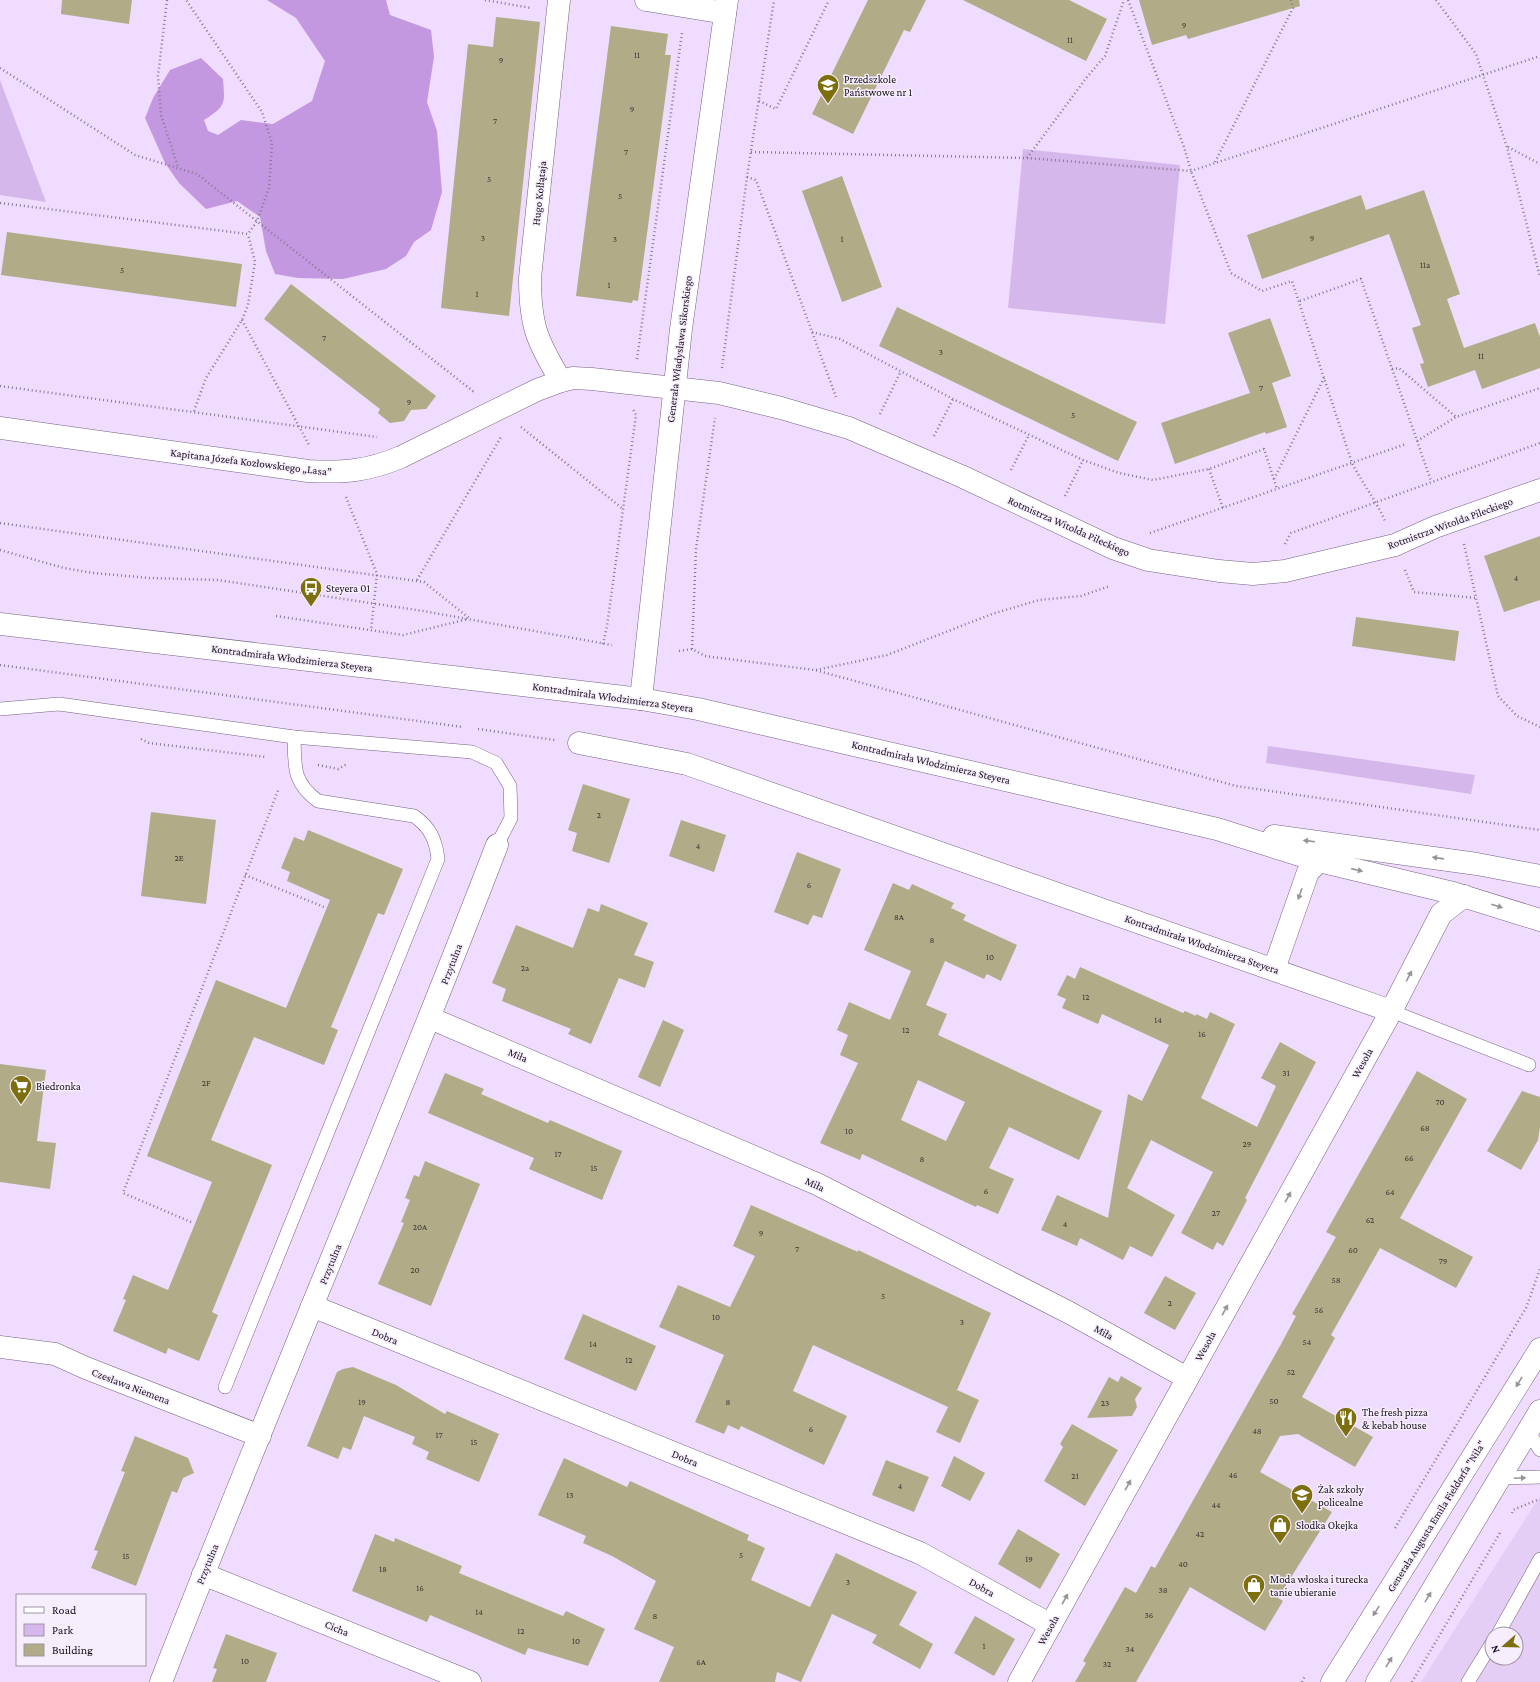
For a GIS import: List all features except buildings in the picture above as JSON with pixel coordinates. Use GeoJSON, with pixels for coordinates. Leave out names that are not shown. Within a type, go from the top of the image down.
{"type":"FeatureCollection","features":[{"type":"Feature","properties":{"kind":"street"},"geometry":{"type":"LineString","coordinates":[[646,0],[686,7],[726,6]]}},
{"type":"Feature","properties":{"kind":"street","name":"Hugo Kołłątaja"},"geometry":{"type":"LineString","coordinates":[[558,6],[530,278],[530,299],[536,334],[561,381]]}},
{"type":"Feature","properties":{"kind":"street","name":"Generała Władysława Sikorskiego"},"geometry":{"type":"LineString","coordinates":[[641,699],[681,329],[726,6]]}},
{"type":"Feature","properties":{"kind":"street","name":"Kapitana Józefa Kozłowskiego „Lasa”"},"geometry":{"type":"LineString","coordinates":[[0,428],[330,472],[380,466],[538,390],[573,378],[674,388]]}},
{"type":"Feature","properties":{"kind":"street","name":"Rotmistrza Witolda Pileckiego"},"geometry":{"type":"LineString","coordinates":[[674,388],[719,393],[781,408],[850,428],[961,476],[1113,548],[1148,560],[1186,567],[1253,574],[1285,571],[1313,566],[1395,545],[1458,519],[1540,490]]}},
{"type":"Feature","properties":{"kind":"street","name":"Kontradmirała Włodzimierza Steyera"},"geometry":{"type":"LineString","coordinates":[[0,624],[641,699],[713,712],[1217,829],[1319,861],[1464,896],[1540,920]]}},
{"type":"Feature","properties":{"kind":"street","name":"Kontradmirała Włodzimierza Steyera"},"geometry":{"type":"LineString","coordinates":[[579,743],[687,764],[1391,1011]]}},
{"type":"Feature","properties":{"kind":"street","name":"Kontradmirała Włodzimierza Steyera"},"geometry":{"type":"LineString","coordinates":[[1217,829],[1477,864],[1540,876]]}},
{"type":"Feature","properties":{"kind":"street","name":"Przytulna"},"geometry":{"type":"LineString","coordinates":[[161,1682],[203,1574],[430,1018],[497,845]]}},
{"type":"Feature","properties":{"kind":"street"},"geometry":{"type":"LineString","coordinates":[[1274,969],[1308,872],[1319,861],[1348,846]]}},
{"type":"Feature","properties":{"kind":"street","name":"Wesoła"},"geometry":{"type":"LineString","coordinates":[[1019,1682],[1391,1011],[1441,914],[1464,896]]}},
{"type":"Feature","properties":{"kind":"street","name":"Miła"},"geometry":{"type":"LineString","coordinates":[[430,1018],[817,1184],[1068,1312],[1187,1378]]}},
{"type":"Feature","properties":{"kind":"street","name":"Dobra"},"geometry":{"type":"LineString","coordinates":[[312,1306],[920,1553],[1051,1625]]}},
{"type":"Feature","properties":{"kind":"street","name":"Czesława Niemena"},"geometry":{"type":"LineString","coordinates":[[0,1347],[55,1354],[86,1368],[260,1436]]}},
{"type":"Feature","properties":{"kind":"street","name":"Generała Augusta Emila Fieldorfa \"Nila\""},"geometry":{"type":"LineString","coordinates":[[1332,1682],[1540,1349]]}},
{"type":"Feature","properties":{"kind":"street"},"geometry":{"type":"LineString","coordinates":[[1377,1682],[1540,1411]]}},
{"type":"Feature","properties":{"kind":"street","name":"Cicha"},"geometry":{"type":"LineString","coordinates":[[203,1574],[470,1682]]}},
{"type":"Feature","properties":{"kind":"lane"},"geometry":{"type":"LineString","coordinates":[[0,709],[59,704],[294,737],[472,752],[496,763],[510,786],[511,818],[497,845]]}},
{"type":"Feature","properties":{"kind":"lane"},"geometry":{"type":"LineString","coordinates":[[225,1387],[438,859],[437,844],[431,832],[414,816],[318,801],[307,793],[299,782],[295,770],[294,737]]}},
{"type":"Feature","properties":{"kind":"lane"},"geometry":{"type":"LineString","coordinates":[[1391,1011],[1529,1065]]}},
{"type":"Feature","properties":{"kind":"lane"},"geometry":{"type":"LineString","coordinates":[[1528,1431],[1540,1450]]}},
{"type":"Feature","properties":{"kind":"lane"},"geometry":{"type":"LineString","coordinates":[[1500,1478],[1540,1477]]}},
{"type":"Feature","properties":{"kind":"lane"},"geometry":{"type":"LineString","coordinates":[[1502,1626],[1540,1559]]}},
{"type":"Feature","properties":{"kind":"lane"},"geometry":{"type":"LineString","coordinates":[[1468,1682],[1484,1656]]}},
{"type":"Feature","properties":{"kind":"path"},"geometry":{"type":"LineString","coordinates":[[167,0],[158,76],[161,116],[178,168]]}},
{"type":"Feature","properties":{"kind":"path"},"geometry":{"type":"LineString","coordinates":[[186,0],[262,112],[272,143],[269,188],[257,221],[248,234],[255,262],[248,305],[242,320],[206,378],[194,411]]}},
{"type":"Feature","properties":{"kind":"path"},"geometry":{"type":"LineString","coordinates":[[485,0],[558,6]]}},
{"type":"Feature","properties":{"kind":"path"},"geometry":{"type":"LineString","coordinates":[[692,649],[696,549],[719,393],[747,177],[774,0]]}},
{"type":"Feature","properties":{"kind":"path"},"geometry":{"type":"LineString","coordinates":[[759,101],[776,109],[829,0]]}},
{"type":"Feature","properties":{"kind":"path"},"geometry":{"type":"LineString","coordinates":[[1027,158],[1087,77],[1105,56],[1124,0]]}},
{"type":"Feature","properties":{"kind":"path"},"geometry":{"type":"LineString","coordinates":[[1128,0],[1184,147],[1190,171],[1231,273],[1262,291],[1292,281],[1300,301],[1352,463],[1360,479],[1377,502],[1414,592],[1476,598]]}},
{"type":"Feature","properties":{"kind":"path"},"geometry":{"type":"LineString","coordinates":[[1215,162],[1293,8],[1291,0]]}},
{"type":"Feature","properties":{"kind":"path"},"geometry":{"type":"LineString","coordinates":[[1436,0],[1476,54],[1508,147],[1540,277]]}},
{"type":"Feature","properties":{"kind":"path"},"geometry":{"type":"LineString","coordinates":[[641,323],[686,7]]}},
{"type":"Feature","properties":{"kind":"path"},"geometry":{"type":"LineString","coordinates":[[751,152],[1027,158],[1190,171],[1540,56]]}},
{"type":"Feature","properties":{"kind":"path"},"geometry":{"type":"LineString","coordinates":[[0,68],[135,155],[198,174],[479,396]]}},
{"type":"Feature","properties":{"kind":"path"},"geometry":{"type":"LineString","coordinates":[[1508,147],[1540,164]]}},
{"type":"Feature","properties":{"kind":"path"},"geometry":{"type":"LineString","coordinates":[[747,177],[756,180],[838,401]]}},
{"type":"Feature","properties":{"kind":"path"},"geometry":{"type":"LineString","coordinates":[[0,203],[248,234]]}},
{"type":"Feature","properties":{"kind":"path"},"geometry":{"type":"LineString","coordinates":[[1300,301],[1361,279],[1431,481]]}},
{"type":"Feature","properties":{"kind":"path"},"geometry":{"type":"LineString","coordinates":[[242,320],[298,427],[330,472],[377,574],[371,630]]}},
{"type":"Feature","properties":{"kind":"path"},"geometry":{"type":"LineString","coordinates":[[812,332],[840,339],[953,399],[1083,460],[1119,474],[1153,480],[1209,468],[1264,449],[1277,489]]}},
{"type":"Feature","properties":{"kind":"path"},"geometry":{"type":"LineString","coordinates":[[1392,369],[1400,368],[1456,417]]}},
{"type":"Feature","properties":{"kind":"path"},"geometry":{"type":"LineString","coordinates":[[879,416],[900,371]]}},
{"type":"Feature","properties":{"kind":"path"},"geometry":{"type":"LineString","coordinates":[[1274,480],[1324,377]]}},
{"type":"Feature","properties":{"kind":"path"},"geometry":{"type":"LineString","coordinates":[[0,386],[194,411],[383,438]]}},
{"type":"Feature","properties":{"kind":"path"},"geometry":{"type":"LineString","coordinates":[[1417,441],[1456,417],[1540,388]]}},
{"type":"Feature","properties":{"kind":"path"},"geometry":{"type":"LineString","coordinates":[[933,438],[953,399]]}},
{"type":"Feature","properties":{"kind":"path"},"geometry":{"type":"LineString","coordinates":[[603,644],[607,626],[636,415],[631,407]]}},
{"type":"Feature","properties":{"kind":"path"},"geometry":{"type":"LineString","coordinates":[[520,426],[623,510]]}},
{"type":"Feature","properties":{"kind":"path"},"geometry":{"type":"LineString","coordinates":[[417,580],[505,430]]}},
{"type":"Feature","properties":{"kind":"path"},"geometry":{"type":"LineString","coordinates":[[1009,474],[1029,435]]}},
{"type":"Feature","properties":{"kind":"path"},"geometry":{"type":"LineString","coordinates":[[1291,533],[1431,481],[1540,443]]}},
{"type":"Feature","properties":{"kind":"path"},"geometry":{"type":"LineString","coordinates":[[1144,535],[1406,444]]}},
{"type":"Feature","properties":{"kind":"path"},"geometry":{"type":"LineString","coordinates":[[1063,500],[1083,460]]}},
{"type":"Feature","properties":{"kind":"path"},"geometry":{"type":"LineString","coordinates":[[1209,468],[1223,508]]}},
{"type":"Feature","properties":{"kind":"path"},"geometry":{"type":"LineString","coordinates":[[1458,519],[1498,696],[1517,716],[1540,727]]}},
{"type":"Feature","properties":{"kind":"path"},"geometry":{"type":"LineString","coordinates":[[0,523],[417,580],[424,582],[470,618]]}},
{"type":"Feature","properties":{"kind":"path"},"geometry":{"type":"LineString","coordinates":[[0,550],[64,568],[93,573],[150,578],[218,580],[470,618],[612,645]]}},
{"type":"Feature","properties":{"kind":"path"},"geometry":{"type":"LineString","coordinates":[[815,670],[887,655],[992,614],[1039,600],[1081,596],[1110,586]]}},
{"type":"Feature","properties":{"kind":"path"},"geometry":{"type":"LineString","coordinates":[[276,616],[403,635],[470,618]]}},
{"type":"Feature","properties":{"kind":"path"},"geometry":{"type":"LineString","coordinates":[[679,651],[692,649],[705,656],[815,670],[1236,786],[1540,830]]}},
{"type":"Feature","properties":{"kind":"path"},"geometry":{"type":"LineString","coordinates":[[0,665],[470,728]]}},
{"type":"Feature","properties":{"kind":"path"},"geometry":{"type":"LineString","coordinates":[[477,729],[579,743]]}},
{"type":"Feature","properties":{"kind":"path"},"geometry":{"type":"LineString","coordinates":[[191,1222],[123,1193],[280,786]]}},
{"type":"Feature","properties":{"kind":"path"},"geometry":{"type":"LineString","coordinates":[[245,875],[324,907]]}},
{"type":"Feature","properties":{"kind":"path"},"geometry":{"type":"LineString","coordinates":[[1394,1530],[1526,1308],[1540,1269]]}},
{"type":"Feature","properties":{"kind":"path"},"geometry":{"type":"LineString","coordinates":[[1509,1517],[1513,1510],[1540,1499]]}},
{"type":"Feature","properties":{"kind":"path"},"geometry":{"type":"LineString","coordinates":[[1412,1682],[1505,1524]]}},
{"type":"Feature","properties":{"kind":"path"},"geometry":{"type":"LineString","coordinates":[[1302,1682],[1306,1675]]}},
{"type":"Feature","properties":{"kind":"shaded area"},"geometry":{"type":"Polygon","coordinates":[[[267,0],[386,0],[390,15],[431,30],[434,57],[427,102],[437,131],[442,192],[431,230],[414,242],[406,256],[386,269],[343,279],[298,278],[275,274],[266,251],[260,217],[237,201],[206,209],[179,183],[165,163],[145,118],[153,98],[170,70],[201,58],[223,79],[224,99],[222,104],[217,111],[204,120],[208,131],[218,135],[241,120],[273,124],[312,101],[325,61],[296,18],[267,0]]]}},
{"type":"Feature","properties":{"kind":"shaded area"},"geometry":{"type":"Polygon","coordinates":[[[1540,1496],[1540,1682],[1421,1682],[1540,1496]]]}},
{"type":"Feature","properties":{"kind":"green space"},"geometry":{"type":"Polygon","coordinates":[[[0,80],[46,202],[0,195],[0,80]]]}},
{"type":"Feature","properties":{"kind":"green space"},"geometry":{"type":"Polygon","coordinates":[[[1023,149],[1180,165],[1165,324],[1008,308],[1023,149]]]}},
{"type":"Feature","properties":{"kind":"green space"},"geometry":{"type":"Polygon","coordinates":[[[1268,746],[1475,775],[1471,794],[1266,763],[1268,746]]]}},
{"type":"Feature","properties":{"kind":"place","name":"Przedszkole Państwowe nr 1"},"geometry":{"type":"Point","coordinates":[828,104]}},
{"type":"Feature","properties":{"kind":"place","name":"Steyera 01"},"geometry":{"type":"Point","coordinates":[311,608]}},
{"type":"Feature","properties":{"kind":"place","name":"Biedronka"},"geometry":{"type":"Point","coordinates":[21,1106]}},
{"type":"Feature","properties":{"kind":"place","name":"The fresh pizza & kebab house"},"geometry":{"type":"Point","coordinates":[1346,1438]}},
{"type":"Feature","properties":{"kind":"place","name":"Żak szkoły policealne"},"geometry":{"type":"Point","coordinates":[1302,1514]}},
{"type":"Feature","properties":{"kind":"place","name":"Słodka Okejka"},"geometry":{"type":"Point","coordinates":[1280,1544]}},
{"type":"Feature","properties":{"kind":"place","name":"Moda włoska i turecka tanie ubieranie"},"geometry":{"type":"Point","coordinates":[1254,1604]}}]}
